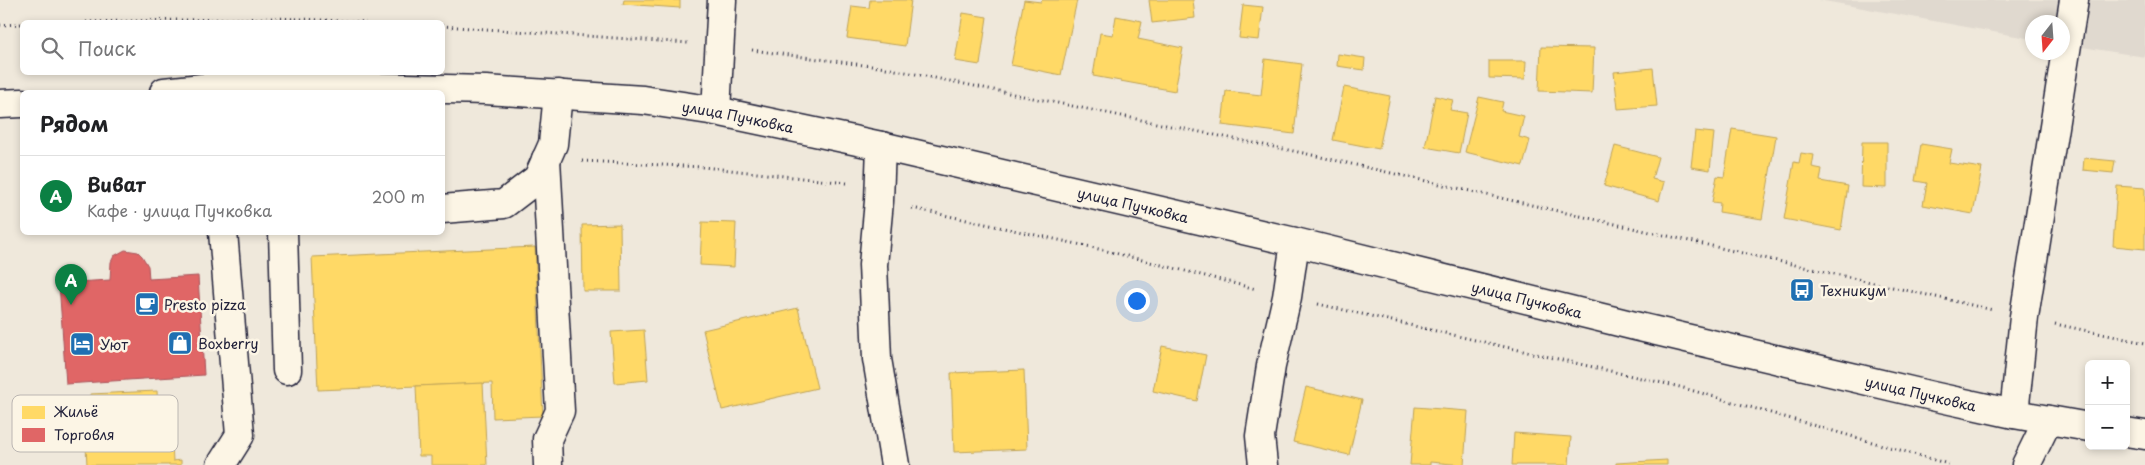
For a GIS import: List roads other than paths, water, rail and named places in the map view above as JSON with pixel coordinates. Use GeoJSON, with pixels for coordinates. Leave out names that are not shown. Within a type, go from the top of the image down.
{"type":"FeatureCollection","features":[{"type":"Feature","properties":{"kind":"main road"},"geometry":{"type":"LineString","coordinates":[[716,111],[722,0]]}},
{"type":"Feature","properties":{"kind":"main road"},"geometry":{"type":"LineString","coordinates":[[2014,414],[2024,317],[2074,0]]}},
{"type":"Feature","properties":{"kind":"main road","name":"улица Пучковка"},"geometry":{"type":"LineString","coordinates":[[212,90],[382,87],[486,90],[643,100],[716,111],[881,146],[1295,242],[1644,328],[2014,414],[2085,426]]}},
{"type":"Feature","properties":{"kind":"main road"},"geometry":{"type":"LineString","coordinates":[[445,208],[504,204],[538,178],[553,144],[558,94]]}},
{"type":"Feature","properties":{"kind":"main road"},"geometry":{"type":"LineString","coordinates":[[0,104],[20,103]]}},
{"type":"Feature","properties":{"kind":"main road"},"geometry":{"type":"LineString","coordinates":[[881,146],[873,265],[878,359],[894,465]]}},
{"type":"Feature","properties":{"kind":"main road"},"geometry":{"type":"LineString","coordinates":[[546,159],[560,411],[547,439],[548,465]]}},
{"type":"Feature","properties":{"kind":"main road"},"geometry":{"type":"LineString","coordinates":[[221,465],[240,435],[223,235]]}},
{"type":"Feature","properties":{"kind":"main road"},"geometry":{"type":"LineString","coordinates":[[282,235],[287,370]]}},
{"type":"Feature","properties":{"kind":"main road"},"geometry":{"type":"LineString","coordinates":[[1263,465],[1260,436],[1271,366],[1288,297],[1295,242]]}},
{"type":"Feature","properties":{"kind":"main road"},"geometry":{"type":"LineString","coordinates":[[2026,465],[2048,420]]}},
{"type":"Feature","properties":{"kind":"main road"},"geometry":{"type":"LineString","coordinates":[[2130,433],[2145,435]]}},
{"type":"Feature","properties":{"kind":"place","name":"Техникум"},"geometry":{"type":"Point","coordinates":[1802,290]}},
{"type":"Feature","properties":{"kind":"place","name":"Presto pizza"},"geometry":{"type":"Point","coordinates":[147,304]}},
{"type":"Feature","properties":{"kind":"place","name":"Виват"},"geometry":{"type":"Point","coordinates":[71,305]}},
{"type":"Feature","properties":{"kind":"place","name":"Boxberry"},"geometry":{"type":"Point","coordinates":[180,343]}},
{"type":"Feature","properties":{"kind":"place","name":"Уют"},"geometry":{"type":"Point","coordinates":[82,344]}}]}
